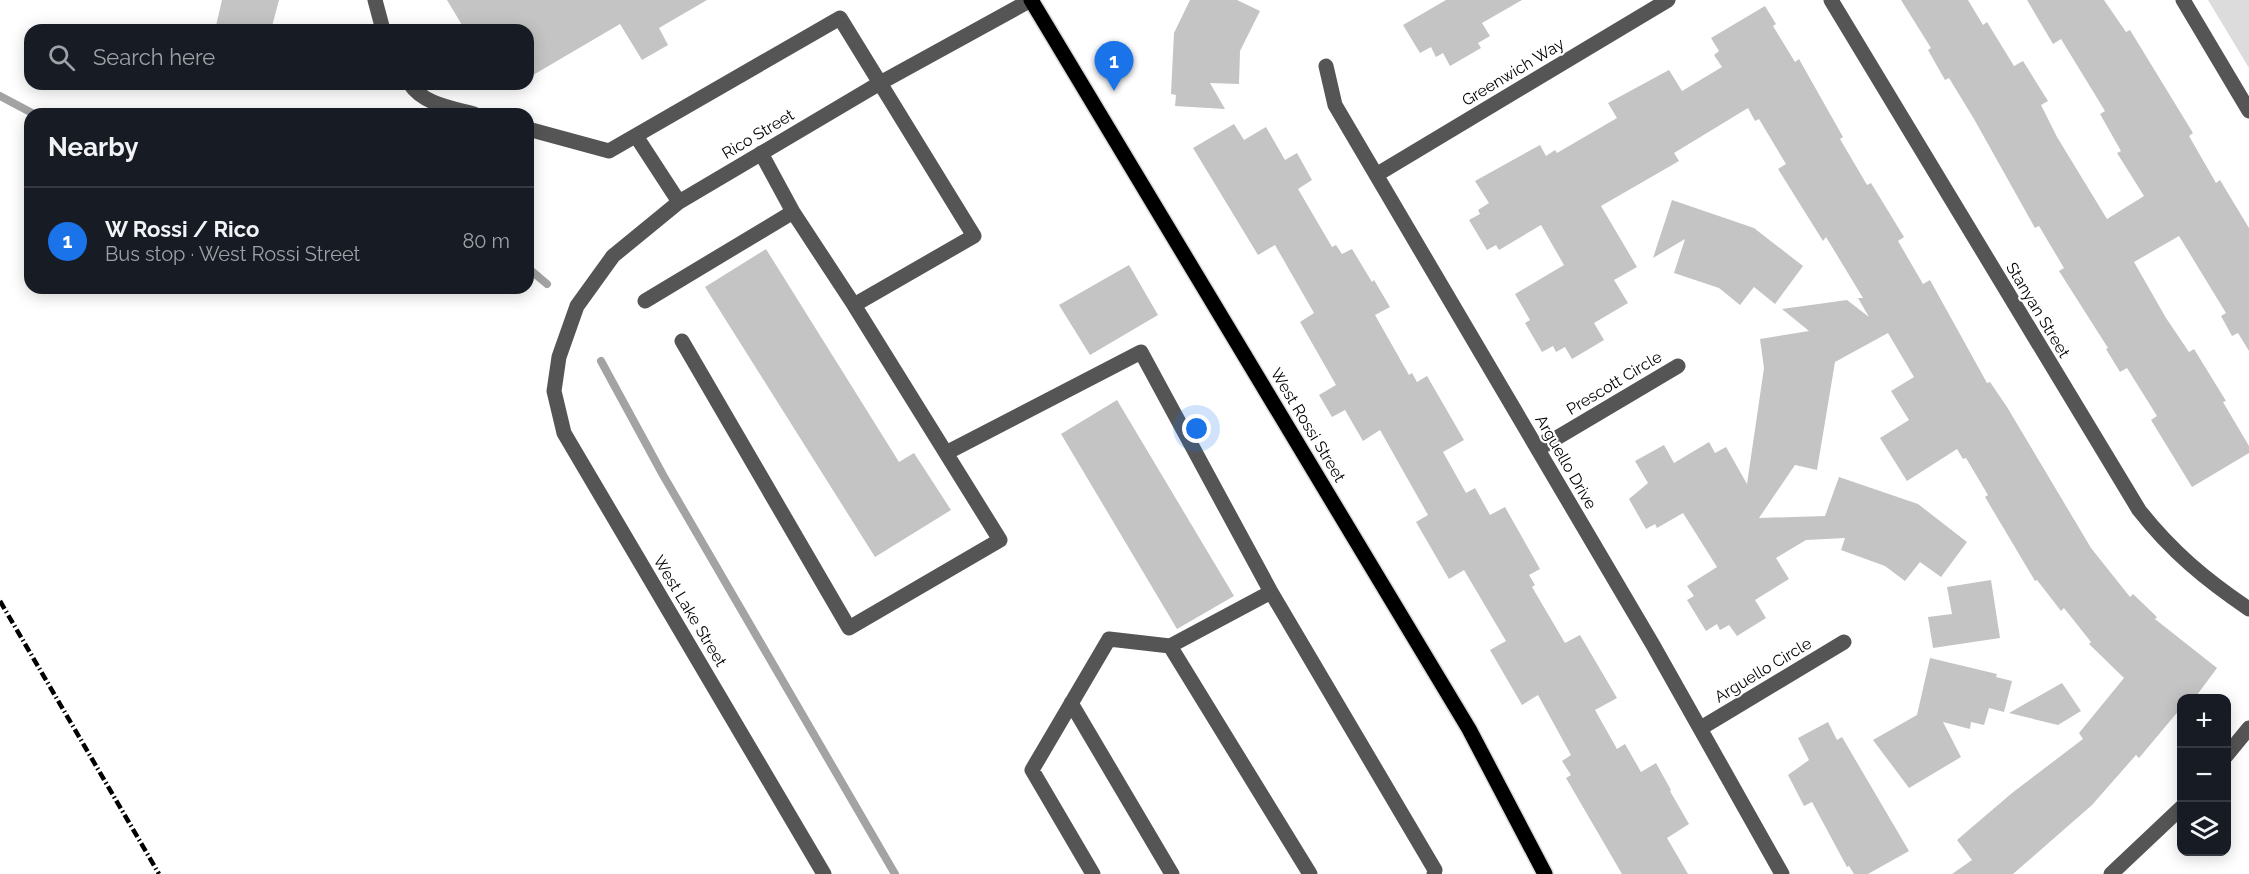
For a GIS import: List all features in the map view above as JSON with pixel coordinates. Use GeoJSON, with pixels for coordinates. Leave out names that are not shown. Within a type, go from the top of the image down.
{"type":"FeatureCollection","features":[{"type":"Feature","properties":{"kind":"main road","name":"West Rossi Street"},"geometry":{"type":"LineString","coordinates":[[1031,0],[1469,729],[1545,874]]}},
{"type":"Feature","properties":{"kind":"street"},"geometry":{"type":"LineString","coordinates":[[375,0],[381,24]]}},
{"type":"Feature","properties":{"kind":"street","name":"Rico Street"},"geometry":{"type":"LineString","coordinates":[[559,357],[577,306],[614,256],[679,202],[880,83],[1031,0]]}},
{"type":"Feature","properties":{"kind":"street","name":"Greenwich Way"},"geometry":{"type":"LineString","coordinates":[[1376,175],[1668,0]]}},
{"type":"Feature","properties":{"kind":"street","name":"Stanyan Street"},"geometry":{"type":"LineString","coordinates":[[1831,0],[2139,510],[2161,539],[2186,563],[2249,609]]}},
{"type":"Feature","properties":{"kind":"street"},"geometry":{"type":"LineString","coordinates":[[2182,0],[2249,111]]}},
{"type":"Feature","properties":{"kind":"street"},"geometry":{"type":"LineString","coordinates":[[534,131],[609,151],[840,18],[974,236],[854,305]]}},
{"type":"Feature","properties":{"kind":"street","name":"Arguello Drive"},"geometry":{"type":"LineString","coordinates":[[1326,66],[1335,105],[1701,728],[1782,874]]}},
{"type":"Feature","properties":{"kind":"street"},"geometry":{"type":"LineString","coordinates":[[414,90],[441,105],[452,108]]}},
{"type":"Feature","properties":{"kind":"street"},"geometry":{"type":"LineString","coordinates":[[636,136],[679,202]]}},
{"type":"Feature","properties":{"kind":"street"},"geometry":{"type":"LineString","coordinates":[[682,341],[849,628],[1000,540],[854,305],[792,212],[761,153]]}},
{"type":"Feature","properties":{"kind":"street"},"geometry":{"type":"LineString","coordinates":[[645,301],[792,212]]}},
{"type":"Feature","properties":{"kind":"street"},"geometry":{"type":"LineString","coordinates":[[946,453],[1141,352],[1271,592],[1435,870],[1434,874]]}},
{"type":"Feature","properties":{"kind":"street","name":"West Lake Street"},"geometry":{"type":"LineString","coordinates":[[559,357],[554,391],[564,433],[824,874]]}},
{"type":"Feature","properties":{"kind":"street","name":"Prescott Circle"},"geometry":{"type":"LineString","coordinates":[[1538,449],[1678,366]]}},
{"type":"Feature","properties":{"kind":"street"},"geometry":{"type":"LineString","coordinates":[[1093,874],[1032,770],[1108,639],[1170,646],[1271,592]]}},
{"type":"Feature","properties":{"kind":"street","name":"Arguello Circle"},"geometry":{"type":"LineString","coordinates":[[1701,728],[1844,642]]}},
{"type":"Feature","properties":{"kind":"street"},"geometry":{"type":"LineString","coordinates":[[1170,646],[1310,874]]}},
{"type":"Feature","properties":{"kind":"street"},"geometry":{"type":"LineString","coordinates":[[1071,703],[1172,874]]}},
{"type":"Feature","properties":{"kind":"street"},"geometry":{"type":"LineString","coordinates":[[2231,750],[2249,728]]}},
{"type":"Feature","properties":{"kind":"street"},"geometry":{"type":"LineString","coordinates":[[2111,874],[2177,811]]}},
{"type":"Feature","properties":{"kind":"shaded area"},"geometry":{"type":"Polygon","coordinates":[[[2208,0],[2249,0],[2249,68],[2208,0]]]}},
{"type":"Feature","properties":{"kind":"building"},"geometry":{"type":"Polygon","coordinates":[[[222,0],[279,0],[273,24],[216,24],[222,0]]]}},
{"type":"Feature","properties":{"kind":"building"},"geometry":{"type":"Polygon","coordinates":[[[447,0],[707,0],[659,28],[668,45],[642,60],[620,24],[534,74],[534,24],[461,24],[447,0]]]}},
{"type":"Feature","properties":{"kind":"building"},"geometry":{"type":"Polygon","coordinates":[[[1190,0],[1237,0],[1260,11],[1240,51],[1239,84],[1210,83],[1225,109],[1175,106],[1176,95],[1171,94],[1174,33],[1190,0]]]}},
{"type":"Feature","properties":{"kind":"building"},"geometry":{"type":"Polygon","coordinates":[[[1446,0],[1522,0],[1482,23],[1490,36],[1478,43],[1481,48],[1450,66],[1443,53],[1436,57],[1431,47],[1420,53],[1403,25],[1446,0]]]}},
{"type":"Feature","properties":{"kind":"building"},"geometry":{"type":"Polygon","coordinates":[[[1901,0],[1968,0],[1983,25],[1987,22],[2014,66],[2023,61],[2048,101],[2041,105],[2057,137],[2107,219],[2144,196],[2117,153],[2121,151],[2100,114],[2105,111],[2061,39],[2053,44],[2027,0],[2104,0],[2126,32],[2130,30],[2193,133],[2189,136],[2216,183],[2220,180],[2249,228],[2249,351],[2238,333],[2232,336],[2221,316],[2226,313],[2179,236],[2134,262],[2166,318],[2189,352],[2194,349],[2226,401],[2223,402],[2249,446],[2249,453],[2192,487],[2151,420],[2157,416],[2127,368],[2120,372],[2106,349],[2108,348],[2059,271],[2064,268],[2039,226],[2035,228],[1974,119],[1949,78],[1945,80],[1928,50],[1931,48],[1901,0]]]}},
{"type":"Feature","properties":{"kind":"building"},"geometry":{"type":"Polygon","coordinates":[[[1765,6],[1776,24],[1773,26],[1795,62],[1799,59],[1843,137],[1840,139],[1867,185],[1871,183],[1904,237],[1898,241],[1923,284],[1930,280],[1987,383],[1990,382],[2007,407],[2091,548],[2130,597],[2133,594],[2157,617],[2155,619],[2217,668],[2198,694],[2177,694],[2177,713],[2139,758],[2136,755],[2092,805],[2013,874],[1952,874],[1972,860],[1957,840],[2012,793],[2083,739],[2079,733],[2124,678],[2089,644],[2091,642],[2064,608],[2061,611],[2037,580],[2035,581],[1985,497],[1988,495],[1966,458],[1963,459],[1957,449],[1907,481],[1880,438],[1909,420],[1891,391],[1914,377],[1888,333],[1835,362],[1817,470],[1795,465],[1759,518],[1825,516],[1839,477],[1918,504],[1967,542],[1941,577],[1920,562],[1905,581],[1885,566],[1841,550],[1845,538],[1806,540],[1776,558],[1789,579],[1755,600],[1766,618],[1737,636],[1729,625],[1720,630],[1717,624],[1706,631],[1687,600],[1694,596],[1687,586],[1717,567],[1683,513],[1657,528],[1655,524],[1646,529],[1629,499],[1648,483],[1635,461],[1664,445],[1674,463],[1709,442],[1715,453],[1726,447],[1747,484],[1764,368],[1760,339],[1809,331],[1782,309],[1847,300],[1869,317],[1858,298],[1863,298],[1826,237],[1823,241],[1778,169],[1786,164],[1759,119],[1755,121],[1748,108],[1674,153],[1679,161],[1601,206],[1637,267],[1614,280],[1628,303],[1594,323],[1604,340],[1572,359],[1565,347],[1556,352],[1553,346],[1542,352],[1525,323],[1530,320],[1515,294],[1564,265],[1541,225],[1499,250],[1496,245],[1487,250],[1469,220],[1480,214],[1478,210],[1489,203],[1475,181],[1540,145],[1546,156],[1555,150],[1557,153],[1617,118],[1608,103],[1669,70],[1682,91],[1722,67],[1714,55],[1719,51],[1711,38],[1765,6]]]}},
{"type":"Feature","properties":{"kind":"building"},"geometry":{"type":"Polygon","coordinates":[[[1234,124],[1244,140],[1266,127],[1285,160],[1297,153],[1312,180],[1298,189],[1332,247],[1336,245],[1342,254],[1352,249],[1372,282],[1374,280],[1390,307],[1375,315],[1409,375],[1412,373],[1417,382],[1427,376],[1464,440],[1443,452],[1466,493],[1475,488],[1490,515],[1505,507],[1540,569],[1529,575],[1535,585],[1532,587],[1565,643],[1580,635],[1617,698],[1595,710],[1617,749],[1625,744],[1641,772],[1656,763],[1689,824],[1667,838],[1688,874],[1622,874],[1566,778],[1571,775],[1562,761],[1571,755],[1538,695],[1522,705],[1490,650],[1506,641],[1464,570],[1449,579],[1416,522],[1428,515],[1380,430],[1363,441],[1345,410],[1332,417],[1319,395],[1336,385],[1300,322],[1314,313],[1275,245],[1258,255],[1193,148],[1234,124]]]}},
{"type":"Feature","properties":{"kind":"building"},"geometry":{"type":"Polygon","coordinates":[[[1672,200],[1754,228],[1803,266],[1775,304],[1754,287],[1740,305],[1719,288],[1674,273],[1685,239],[1653,258],[1672,200]]]}},
{"type":"Feature","properties":{"kind":"building"},"geometry":{"type":"Polygon","coordinates":[[[766,249],[899,462],[914,453],[951,510],[875,557],[705,287],[766,249]]]}},
{"type":"Feature","properties":{"kind":"building"},"geometry":{"type":"Polygon","coordinates":[[[1129,265],[1158,315],[1090,355],[1059,305],[1129,265]]]}},
{"type":"Feature","properties":{"kind":"building"},"geometry":{"type":"Polygon","coordinates":[[[1117,400],[1234,596],[1177,629],[1061,434],[1117,400]]]}},
{"type":"Feature","properties":{"kind":"building"},"geometry":{"type":"Polygon","coordinates":[[[1991,580],[2000,638],[1933,648],[1928,617],[1952,614],[1947,587],[1991,580]]]}},
{"type":"Feature","properties":{"kind":"building"},"geometry":{"type":"Polygon","coordinates":[[[1930,658],[1997,674],[1996,677],[2012,681],[2004,712],[1989,708],[1984,725],[1971,722],[1970,729],[1943,722],[1961,757],[1909,788],[1873,740],[1917,715],[1930,658]]]}},
{"type":"Feature","properties":{"kind":"building"},"geometry":{"type":"Polygon","coordinates":[[[2062,683],[2081,711],[2058,725],[2009,713],[2062,683]]]}},
{"type":"Feature","properties":{"kind":"building"},"geometry":{"type":"Polygon","coordinates":[[[1828,722],[1837,740],[1842,737],[1909,851],[1868,874],[1854,874],[1849,866],[1847,867],[1812,802],[1804,806],[1788,775],[1809,760],[1798,738],[1828,722]]]}},
{"type":"Feature","properties":{"kind":"waterway"},"geometry":{"type":"LineString","coordinates":[[0,96],[24,109]]}},
{"type":"Feature","properties":{"kind":"waterway"},"geometry":{"type":"LineString","coordinates":[[534,273],[547,284]]}},
{"type":"Feature","properties":{"kind":"waterway"},"geometry":{"type":"LineString","coordinates":[[601,361],[663,475],[895,874]]}},
{"type":"Feature","properties":{"kind":"railway"},"geometry":{"type":"LineString","coordinates":[[0,601],[159,874]]}},
{"type":"Feature","properties":{"kind":"place","name":"W Rossi / Rico"},"geometry":{"type":"Point","coordinates":[1114,91]}}]}
